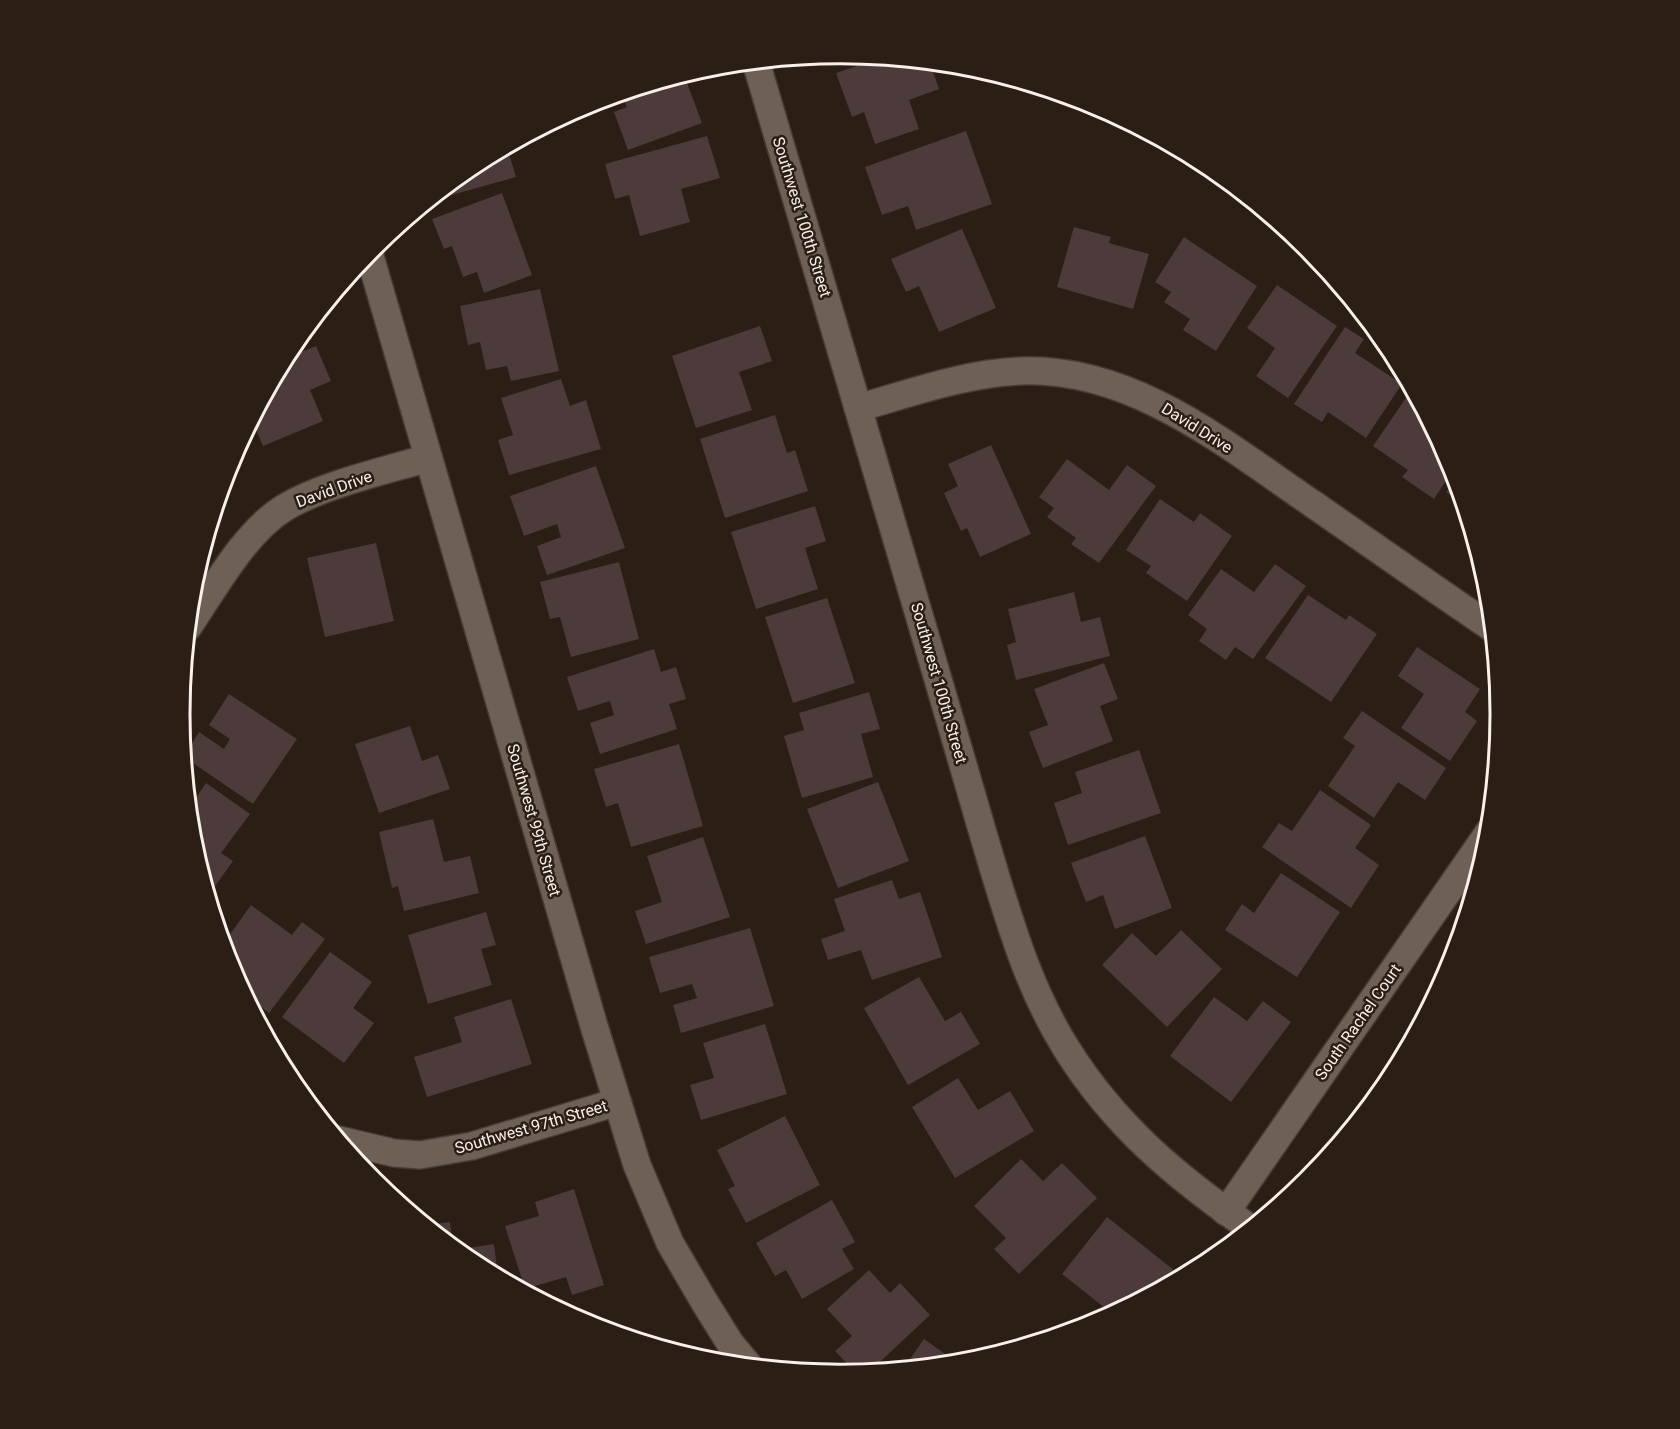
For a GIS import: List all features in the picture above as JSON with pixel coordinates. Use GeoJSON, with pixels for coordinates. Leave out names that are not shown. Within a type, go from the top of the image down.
{"type":"FeatureCollection","features":[{"type":"Feature","properties":{"kind":"street","name":"Southwest 100th Street"},"geometry":{"type":"LineString","coordinates":[[758,70],[999,887],[1031,980],[1066,1048],[1119,1120],[1175,1173],[1244,1224]]}},
{"type":"Feature","properties":{"kind":"street","name":"Southwest 99th Street"},"geometry":{"type":"LineString","coordinates":[[372,264],[637,1165],[670,1242],[705,1303],[741,1357]]}},
{"type":"Feature","properties":{"kind":"street","name":"David Drive"},"geometry":{"type":"LineString","coordinates":[[858,408],[997,373],[1023,371],[1084,377],[1118,387],[1162,405],[1212,435],[1483,622]]}},
{"type":"Feature","properties":{"kind":"street","name":"David Drive"},"geometry":{"type":"LineString","coordinates":[[199,612],[244,548],[284,508],[313,494],[428,458]]}},
{"type":"Feature","properties":{"kind":"street","name":"South Rachel Court"},"geometry":{"type":"LineString","coordinates":[[1226,1212],[1475,852]]}},
{"type":"Feature","properties":{"kind":"street","name":"Southwest 97th Street"},"geometry":{"type":"LineString","coordinates":[[351,1143],[394,1153],[420,1155],[472,1146],[617,1102]]}},
{"type":"Feature","properties":{"kind":"building"},"geometry":{"type":"Polygon","coordinates":[[[860,65],[925,70],[933,71],[939,89],[909,100],[919,129],[875,144],[864,112],[852,117],[836,73],[860,65]]]}},
{"type":"Feature","properties":{"kind":"building"},"geometry":{"type":"Polygon","coordinates":[[[687,83],[702,123],[628,150],[614,112],[627,107],[624,101],[687,83]]]}},
{"type":"Feature","properties":{"kind":"building"},"geometry":{"type":"Polygon","coordinates":[[[966,131],[992,204],[916,230],[908,206],[882,215],[865,167],[966,131]]]}},
{"type":"Feature","properties":{"kind":"building"},"geometry":{"type":"Polygon","coordinates":[[[707,136],[720,178],[681,189],[690,222],[640,236],[629,195],[615,199],[605,164],[707,136]]]}},
{"type":"Feature","properties":{"kind":"building"},"geometry":{"type":"Polygon","coordinates":[[[510,155],[516,177],[448,196],[510,155]]]}},
{"type":"Feature","properties":{"kind":"building"},"geometry":{"type":"Polygon","coordinates":[[[502,193],[532,275],[484,293],[477,272],[463,277],[452,246],[444,249],[432,219],[502,193]]]}},
{"type":"Feature","properties":{"kind":"building"},"geometry":{"type":"Polygon","coordinates":[[[1074,227],[1111,237],[1109,243],[1149,254],[1133,309],[1057,287],[1074,227]]]}},
{"type":"Feature","properties":{"kind":"building"},"geometry":{"type":"Polygon","coordinates":[[[962,229],[996,308],[939,332],[919,286],[906,292],[891,259],[962,229]]]}},
{"type":"Feature","properties":{"kind":"building"},"geometry":{"type":"Polygon","coordinates":[[[1184,237],[1257,286],[1216,351],[1183,330],[1190,319],[1164,302],[1171,292],[1155,282],[1184,237]]]}},
{"type":"Feature","properties":{"kind":"building"},"geometry":{"type":"Polygon","coordinates":[[[1277,285],[1337,326],[1288,398],[1256,376],[1275,348],[1247,328],[1277,285]]]}},
{"type":"Feature","properties":{"kind":"building"},"geometry":{"type":"Polygon","coordinates":[[[540,289],[559,371],[511,381],[507,366],[486,370],[480,342],[468,345],[460,306],[540,289]]]}},
{"type":"Feature","properties":{"kind":"building"},"geometry":{"type":"Polygon","coordinates":[[[760,326],[772,361],[739,372],[752,410],[696,428],[672,356],[760,326]]]}},
{"type":"Feature","properties":{"kind":"building"},"geometry":{"type":"Polygon","coordinates":[[[1345,327],[1364,339],[1355,353],[1397,381],[1401,386],[1366,438],[1328,412],[1322,422],[1294,404],[1345,327]]]}},
{"type":"Feature","properties":{"kind":"building"},"geometry":{"type":"Polygon","coordinates":[[[316,346],[331,381],[310,390],[323,421],[263,446],[256,429],[277,389],[300,353],[316,346]]]}},
{"type":"Feature","properties":{"kind":"building"},"geometry":{"type":"Polygon","coordinates":[[[561,379],[570,406],[586,400],[601,449],[509,475],[498,440],[513,435],[501,398],[561,379]]]}},
{"type":"Feature","properties":{"kind":"building"},"geometry":{"type":"Polygon","coordinates":[[[1407,397],[1446,480],[1434,499],[1402,477],[1408,470],[1373,446],[1407,397]]]}},
{"type":"Feature","properties":{"kind":"building"},"geometry":{"type":"Polygon","coordinates":[[[775,415],[787,453],[795,450],[808,491],[725,518],[700,439],[775,415]]]}},
{"type":"Feature","properties":{"kind":"building"},"geometry":{"type":"Polygon","coordinates":[[[991,445],[1031,534],[980,557],[967,528],[961,531],[944,493],[958,486],[948,464],[991,445]]]}},
{"type":"Feature","properties":{"kind":"building"},"geometry":{"type":"Polygon","coordinates":[[[1067,459],[1109,490],[1127,465],[1156,486],[1099,563],[1071,544],[1076,538],[1047,517],[1054,508],[1039,497],[1067,459]]]}},
{"type":"Feature","properties":{"kind":"building"},"geometry":{"type":"Polygon","coordinates":[[[596,466],[625,548],[547,575],[537,546],[561,537],[557,524],[524,536],[510,496],[596,466]]]}},
{"type":"Feature","properties":{"kind":"building"},"geometry":{"type":"Polygon","coordinates":[[[1160,499],[1194,522],[1200,513],[1232,536],[1187,601],[1146,573],[1151,566],[1126,550],[1160,499]]]}},
{"type":"Feature","properties":{"kind":"building"},"geometry":{"type":"Polygon","coordinates":[[[815,506],[826,541],[805,548],[818,589],[756,609],[731,532],[815,506]]]}},
{"type":"Feature","properties":{"kind":"building"},"geometry":{"type":"Polygon","coordinates":[[[376,543],[394,621],[325,637],[307,558],[376,543]]]}},
{"type":"Feature","properties":{"kind":"building"},"geometry":{"type":"Polygon","coordinates":[[[619,562],[639,639],[571,657],[560,617],[550,619],[540,582],[619,562]]]}},
{"type":"Feature","properties":{"kind":"building"},"geometry":{"type":"Polygon","coordinates":[[[1275,564],[1306,586],[1253,659],[1235,647],[1226,660],[1199,641],[1207,629],[1188,615],[1221,569],[1254,592],[1275,564]]]}},
{"type":"Feature","properties":{"kind":"building"},"geometry":{"type":"Polygon","coordinates":[[[1074,592],[1081,622],[1100,617],[1110,656],[1016,680],[1007,645],[1016,642],[1008,609],[1074,592]]]}},
{"type":"Feature","properties":{"kind":"building"},"geometry":{"type":"Polygon","coordinates":[[[1308,595],[1346,620],[1349,615],[1377,634],[1331,702],[1265,658],[1308,595]]]}},
{"type":"Feature","properties":{"kind":"building"},"geometry":{"type":"Polygon","coordinates":[[[827,598],[855,683],[793,703],[765,617],[827,598]]]}},
{"type":"Feature","properties":{"kind":"building"},"geometry":{"type":"Polygon","coordinates":[[[1417,647],[1480,689],[1465,712],[1477,721],[1450,761],[1401,728],[1424,694],[1398,676],[1417,647]]]}},
{"type":"Feature","properties":{"kind":"building"},"geometry":{"type":"Polygon","coordinates":[[[654,649],[661,672],[676,667],[686,699],[669,704],[677,729],[600,754],[590,723],[614,715],[610,701],[578,711],[567,677],[654,649]]]}},
{"type":"Feature","properties":{"kind":"building"},"geometry":{"type":"Polygon","coordinates":[[[1104,663],[1118,699],[1100,706],[1113,741],[1043,768],[1029,732],[1048,725],[1034,689],[1104,663]]]}},
{"type":"Feature","properties":{"kind":"building"},"geometry":{"type":"Polygon","coordinates":[[[869,692],[880,729],[861,734],[873,777],[802,798],[784,736],[804,730],[799,713],[869,692]]]}},
{"type":"Feature","properties":{"kind":"building"},"geometry":{"type":"Polygon","coordinates":[[[229,694],[297,739],[253,804],[192,762],[191,746],[199,732],[224,749],[230,739],[209,725],[229,694]]]}},
{"type":"Feature","properties":{"kind":"building"},"geometry":{"type":"Polygon","coordinates":[[[1362,711],[1446,768],[1425,800],[1398,782],[1374,818],[1328,786],[1355,746],[1343,738],[1362,711]]]}},
{"type":"Feature","properties":{"kind":"building"},"geometry":{"type":"Polygon","coordinates":[[[410,726],[422,761],[438,755],[450,789],[379,813],[355,744],[410,726]]]}},
{"type":"Feature","properties":{"kind":"building"},"geometry":{"type":"Polygon","coordinates":[[[679,744],[703,826],[631,847],[618,803],[606,807],[594,769],[679,744]]]}},
{"type":"Feature","properties":{"kind":"building"},"geometry":{"type":"Polygon","coordinates":[[[1139,750],[1161,813],[1068,845],[1054,803],[1082,793],[1075,772],[1139,750]]]}},
{"type":"Feature","properties":{"kind":"building"},"geometry":{"type":"Polygon","coordinates":[[[878,782],[909,861],[838,888],[807,809],[878,782]]]}},
{"type":"Feature","properties":{"kind":"building"},"geometry":{"type":"Polygon","coordinates":[[[206,783],[250,814],[221,853],[233,861],[215,886],[212,883],[202,841],[196,798],[206,783]]]}},
{"type":"Feature","properties":{"kind":"building"},"geometry":{"type":"Polygon","coordinates":[[[1320,790],[1371,825],[1355,848],[1379,865],[1351,908],[1262,847],[1279,823],[1292,831],[1320,790]]]}},
{"type":"Feature","properties":{"kind":"building"},"geometry":{"type":"Polygon","coordinates":[[[433,819],[444,862],[470,856],[479,893],[404,911],[398,886],[392,888],[379,832],[433,819]]]}},
{"type":"Feature","properties":{"kind":"building"},"geometry":{"type":"Polygon","coordinates":[[[1145,836],[1172,908],[1115,929],[1103,895],[1086,902],[1071,863],[1145,836]]]}},
{"type":"Feature","properties":{"kind":"building"},"geometry":{"type":"Polygon","coordinates":[[[703,837],[730,917],[646,944],[635,911],[662,902],[647,856],[703,837]]]}},
{"type":"Feature","properties":{"kind":"building"},"geometry":{"type":"Polygon","coordinates":[[[1281,873],[1340,912],[1297,977],[1225,930],[1242,904],[1254,913],[1281,873]]]}},
{"type":"Feature","properties":{"kind":"building"},"geometry":{"type":"Polygon","coordinates":[[[892,880],[899,899],[920,892],[942,957],[872,980],[861,950],[828,960],[821,939],[845,931],[834,899],[892,880]]]}},
{"type":"Feature","properties":{"kind":"building"},"geometry":{"type":"Polygon","coordinates":[[[251,905],[292,935],[302,922],[325,939],[269,1013],[257,1002],[229,936],[251,905]]]}},
{"type":"Feature","properties":{"kind":"building"},"geometry":{"type":"Polygon","coordinates":[[[486,912],[496,945],[481,949],[492,985],[428,1004],[408,935],[486,912]]]}},
{"type":"Feature","properties":{"kind":"building"},"geometry":{"type":"Polygon","coordinates":[[[750,928],[774,1006],[681,1033],[673,1005],[697,998],[692,984],[660,993],[649,957],[750,928]]]}},
{"type":"Feature","properties":{"kind":"building"},"geometry":{"type":"Polygon","coordinates":[[[1181,930],[1222,969],[1167,1027],[1102,965],[1132,933],[1156,956],[1181,930]]]}},
{"type":"Feature","properties":{"kind":"building"},"geometry":{"type":"Polygon","coordinates":[[[330,952],[372,982],[353,1008],[374,1023],[344,1063],[282,1017],[330,952]]]}},
{"type":"Feature","properties":{"kind":"building"},"geometry":{"type":"Polygon","coordinates":[[[919,977],[945,1021],[961,1012],[980,1044],[908,1085],[864,1008],[919,977]]]}},
{"type":"Feature","properties":{"kind":"building"},"geometry":{"type":"Polygon","coordinates":[[[1214,997],[1247,1021],[1263,1001],[1291,1022],[1231,1102],[1170,1056],[1214,997]]]}},
{"type":"Feature","properties":{"kind":"building"},"geometry":{"type":"Polygon","coordinates":[[[511,999],[532,1064],[427,1097],[414,1057],[462,1042],[454,1017],[511,999]]]}},
{"type":"Feature","properties":{"kind":"building"},"geometry":{"type":"Polygon","coordinates":[[[765,1024],[787,1094],[701,1120],[690,1085],[714,1078],[703,1043],[765,1024]]]}},
{"type":"Feature","properties":{"kind":"building"},"geometry":{"type":"Polygon","coordinates":[[[958,1078],[978,1110],[1010,1091],[1034,1131],[955,1178],[912,1107],[958,1078]]]}},
{"type":"Feature","properties":{"kind":"building"},"geometry":{"type":"Polygon","coordinates":[[[785,1116],[820,1185],[746,1223],[728,1189],[735,1186],[717,1150],[785,1116]]]}},
{"type":"Feature","properties":{"kind":"building"},"geometry":{"type":"Polygon","coordinates":[[[1021,1159],[1043,1181],[1062,1163],[1097,1198],[1019,1274],[994,1249],[1006,1238],[974,1206],[1021,1159]]]}},
{"type":"Feature","properties":{"kind":"building"},"geometry":{"type":"Polygon","coordinates":[[[574,1189],[604,1285],[572,1295],[566,1277],[533,1287],[522,1281],[505,1226],[539,1216],[535,1202],[574,1189]]]}},
{"type":"Feature","properties":{"kind":"building"},"geometry":{"type":"Polygon","coordinates":[[[832,1200],[855,1242],[842,1249],[854,1269],[802,1299],[786,1270],[775,1276],[756,1243],[832,1200]]]}},
{"type":"Feature","properties":{"kind":"building"},"geometry":{"type":"Polygon","coordinates":[[[1107,1217],[1175,1271],[1105,1308],[1062,1274],[1107,1217]]]}},
{"type":"Feature","properties":{"kind":"building"},"geometry":{"type":"Polygon","coordinates":[[[450,1222],[452,1235],[444,1230],[436,1224],[450,1222]]]}},
{"type":"Feature","properties":{"kind":"building"},"geometry":{"type":"Polygon","coordinates":[[[494,1244],[497,1266],[479,1255],[469,1248],[494,1244]]]}},
{"type":"Feature","properties":{"kind":"building"},"geometry":{"type":"Polygon","coordinates":[[[869,1270],[890,1293],[900,1283],[930,1315],[879,1363],[847,1364],[835,1351],[852,1336],[827,1309],[869,1270]]]}},
{"type":"Feature","properties":{"kind":"building"},"geometry":{"type":"Polygon","coordinates":[[[924,1339],[947,1355],[925,1359],[909,1361],[924,1339]]]}}]}
